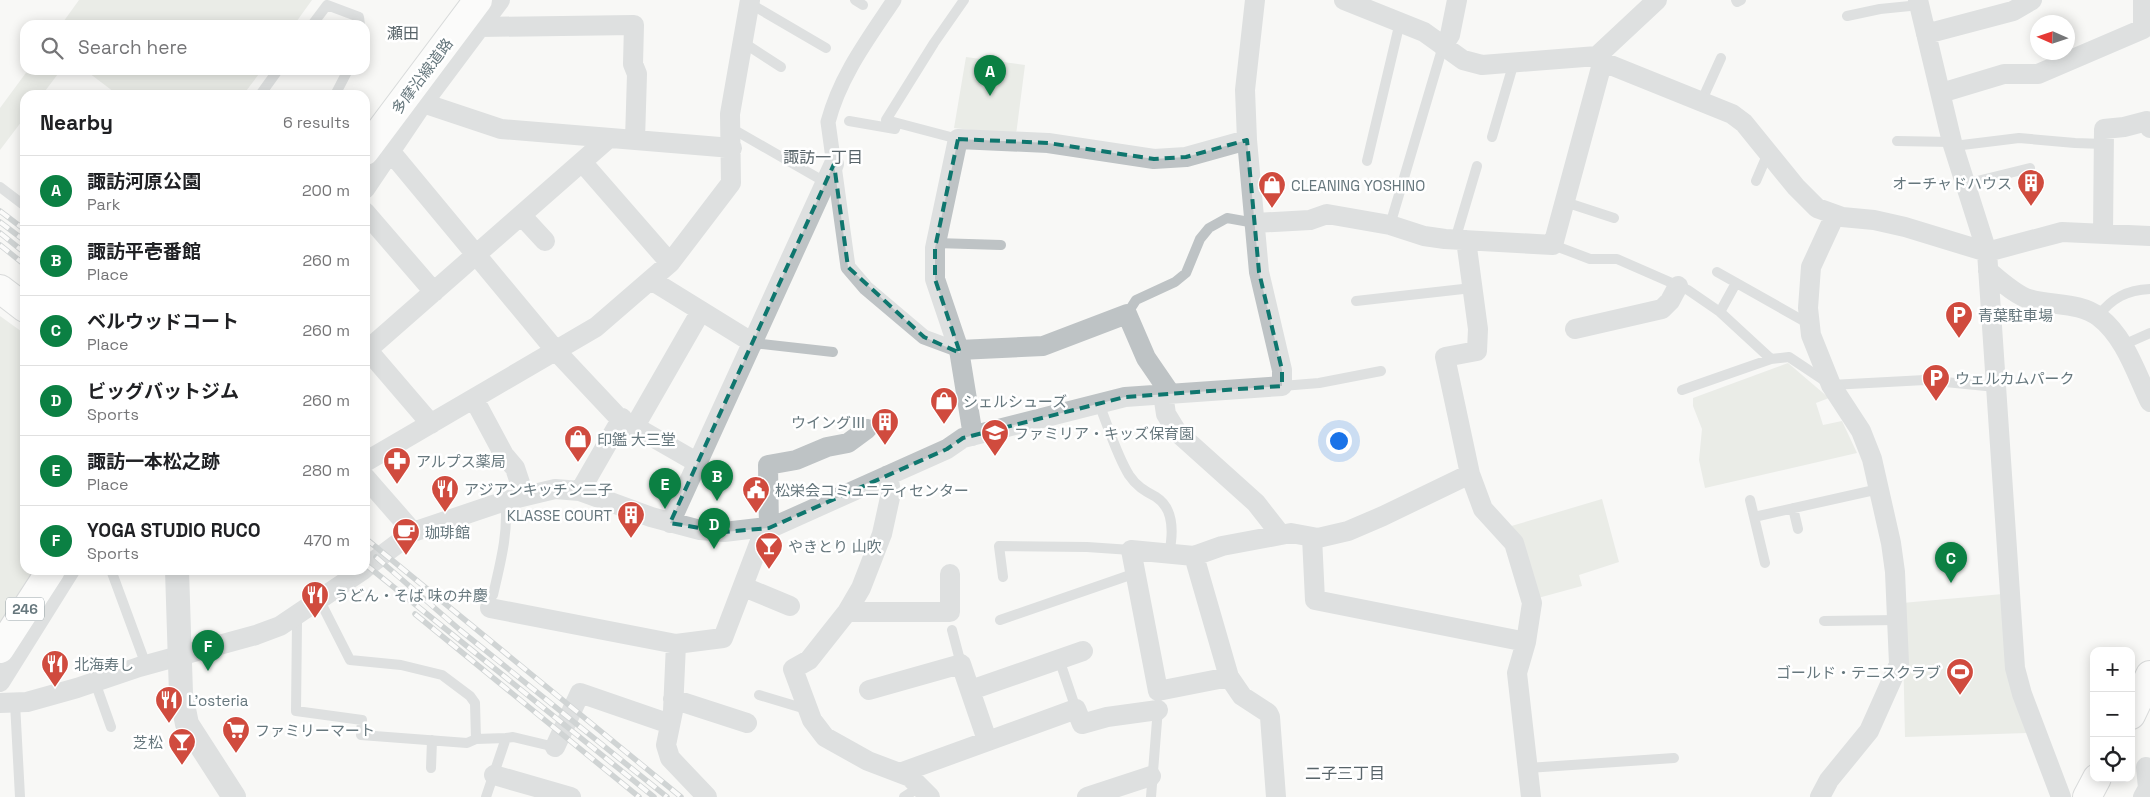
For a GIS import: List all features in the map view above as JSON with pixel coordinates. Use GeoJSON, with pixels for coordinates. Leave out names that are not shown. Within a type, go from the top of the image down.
{"type":"FeatureCollection","features":[{"type":"Feature","properties":{"kind":"main road","name":"多摩沿線道路"},"geometry":{"type":"LineString","coordinates":[[378,151],[478,0]]}},
{"type":"Feature","properties":{"kind":"main road"},"geometry":{"type":"LineString","coordinates":[[0,289],[20,304]]}},
{"type":"Feature","properties":{"kind":"main road","name":"246"},"geometry":{"type":"LineString","coordinates":[[0,649],[48,575]]}},
{"type":"Feature","properties":{"kind":"main road"},"geometry":{"type":"LineString","coordinates":[[2135,707],[2150,675]]}},
{"type":"Feature","properties":{"kind":"main road"},"geometry":{"type":"LineString","coordinates":[[2087,797],[2095,782]]}},
{"type":"Feature","properties":{"kind":"street"},"geometry":{"type":"LineString","coordinates":[[370,174],[378,151],[423,103],[500,0]]}},
{"type":"Feature","properties":{"kind":"street"},"geometry":{"type":"LineString","coordinates":[[894,0],[851,66],[834,98],[828,122],[848,267],[866,288],[924,337],[959,350],[1043,346],[1128,314],[1146,358],[1167,394],[1166,414],[1177,432],[1256,503],[1281,535]]}},
{"type":"Feature","properties":{"kind":"street"},"geometry":{"type":"LineString","coordinates":[[370,564],[413,532],[514,498],[555,489],[580,491],[670,523],[724,532],[767,528],[947,450],[964,438],[1125,397],[1282,386],[1282,370],[1259,272],[1247,140],[1245,90],[1255,0]]}},
{"type":"Feature","properties":{"kind":"street"},"geometry":{"type":"LineString","coordinates":[[1344,0],[1424,32],[1471,63],[1482,65],[1600,58],[1702,100],[1738,118],[1796,187],[1817,208],[1835,215],[1905,227],[1987,262],[2028,299],[2080,308],[2098,316],[2110,327],[2123,345],[2150,402]]}},
{"type":"Feature","properties":{"kind":"street"},"geometry":{"type":"LineString","coordinates":[[1443,46],[1450,35],[1456,0]]}},
{"type":"Feature","properties":{"kind":"street"},"geometry":{"type":"LineString","coordinates":[[1926,34],[2013,11],[2032,0]]}},
{"type":"Feature","properties":{"kind":"street"},"geometry":{"type":"LineString","coordinates":[[1941,93],[2004,74],[2038,74],[2143,28],[2143,0]]}},
{"type":"Feature","properties":{"kind":"street"},"geometry":{"type":"LineString","coordinates":[[370,459],[596,327],[670,263],[731,183],[732,148],[730,114],[750,2]]}},
{"type":"Feature","properties":{"kind":"street"},"geometry":{"type":"LineString","coordinates":[[1254,223],[1310,220],[1327,214],[1390,225],[1424,236],[1553,245],[1600,58],[1652,2]]}},
{"type":"Feature","properties":{"kind":"street"},"geometry":{"type":"LineString","coordinates":[[1919,3],[1953,144],[1987,262],[2016,668],[2022,694],[2061,797]]}},
{"type":"Feature","properties":{"kind":"street"},"geometry":{"type":"LineString","coordinates":[[480,27],[634,26],[633,64],[637,74],[635,140]]}},
{"type":"Feature","properties":{"kind":"street"},"geometry":{"type":"LineString","coordinates":[[423,103],[501,130],[732,148]]}},
{"type":"Feature","properties":{"kind":"street"},"geometry":{"type":"LineString","coordinates":[[2103,234],[2104,129],[2124,127],[2147,121],[2150,128]]}},
{"type":"Feature","properties":{"kind":"street"},"geometry":{"type":"LineString","coordinates":[[370,347],[609,138]]}},
{"type":"Feature","properties":{"kind":"street"},"geometry":{"type":"LineString","coordinates":[[973,436],[959,350],[935,279],[936,243],[958,139],[1048,143],[1154,159],[1186,157],[1247,140]]}},
{"type":"Feature","properties":{"kind":"street"},"geometry":{"type":"LineString","coordinates":[[378,151],[477,254],[556,350],[628,422],[698,463]]}},
{"type":"Feature","properties":{"kind":"street"},"geometry":{"type":"LineString","coordinates":[[582,162],[670,263]]}},
{"type":"Feature","properties":{"kind":"street"},"geometry":{"type":"LineString","coordinates":[[670,523],[834,164]]}},
{"type":"Feature","properties":{"kind":"street"},"geometry":{"type":"LineString","coordinates":[[521,215],[545,241]]}},
{"type":"Feature","properties":{"kind":"street"},"geometry":{"type":"LineString","coordinates":[[1820,797],[1829,780],[1869,731],[1899,664],[1896,572],[1872,459],[1861,431],[1831,385],[1811,335],[1808,308],[1811,267],[1835,215]]}},
{"type":"Feature","properties":{"kind":"street"},"geometry":{"type":"LineString","coordinates":[[370,218],[434,292]]}},
{"type":"Feature","properties":{"kind":"street"},"geometry":{"type":"LineString","coordinates":[[1987,262],[2062,232],[2150,236]]}},
{"type":"Feature","properties":{"kind":"street"},"geometry":{"type":"LineString","coordinates":[[1461,240],[1472,288],[1478,329],[1477,351],[1444,358],[1470,474],[1483,509],[1514,543],[1532,603],[1526,642],[1517,673],[1531,797]]}},
{"type":"Feature","properties":{"kind":"street"},"geometry":{"type":"LineString","coordinates":[[651,280],[753,343]]}},
{"type":"Feature","properties":{"kind":"street"},"geometry":{"type":"LineString","coordinates":[[1575,329],[1662,309],[1670,301],[1678,286]]}},
{"type":"Feature","properties":{"kind":"street"},"geometry":{"type":"LineString","coordinates":[[580,491],[701,311]]}},
{"type":"Feature","properties":{"kind":"street"},"geometry":{"type":"LineString","coordinates":[[370,355],[430,424]]}},
{"type":"Feature","properties":{"kind":"street"},"geometry":{"type":"LineString","coordinates":[[474,399],[504,455],[515,468],[514,498]]}},
{"type":"Feature","properties":{"kind":"street"},"geometry":{"type":"LineString","coordinates":[[492,602],[676,644],[723,638],[767,528],[768,465],[796,460],[827,447],[848,443],[867,429]]}},
{"type":"Feature","properties":{"kind":"street"},"geometry":{"type":"LineString","coordinates":[[1158,700],[1131,550],[1194,556],[1222,546],[1291,533],[1318,538],[1348,531],[1470,474]]}},
{"type":"Feature","properties":{"kind":"street"},"geometry":{"type":"LineString","coordinates":[[888,475],[891,493],[882,534],[861,588],[847,612],[810,660],[793,670],[812,720],[825,737],[868,761],[910,777],[926,792]]}},
{"type":"Feature","properties":{"kind":"street"},"geometry":{"type":"LineString","coordinates":[[370,483],[413,532]]}},
{"type":"Feature","properties":{"kind":"street"},"geometry":{"type":"LineString","coordinates":[[1312,537],[1315,600],[1526,642]]}},
{"type":"Feature","properties":{"kind":"street"},"geometry":{"type":"LineString","coordinates":[[1194,556],[1229,677],[1242,696],[1268,713],[1270,717],[1276,797]]}},
{"type":"Feature","properties":{"kind":"street"},"geometry":{"type":"LineString","coordinates":[[847,612],[950,612],[950,574]]}},
{"type":"Feature","properties":{"kind":"street"},"geometry":{"type":"LineString","coordinates":[[0,682],[67,575]]}},
{"type":"Feature","properties":{"kind":"street"},"geometry":{"type":"LineString","coordinates":[[177,575],[181,694],[187,724],[234,797]]}},
{"type":"Feature","properties":{"kind":"street"},"geometry":{"type":"LineString","coordinates":[[7,703],[27,702],[95,682],[146,664],[256,635],[280,626],[320,601],[356,575]]}},
{"type":"Feature","properties":{"kind":"street"},"geometry":{"type":"LineString","coordinates":[[744,587],[790,606]]}},
{"type":"Feature","properties":{"kind":"street"},"geometry":{"type":"LineString","coordinates":[[676,644],[674,699],[666,745],[670,758],[707,797]]}},
{"type":"Feature","properties":{"kind":"street"},"geometry":{"type":"LineString","coordinates":[[971,690],[1083,651]]}},
{"type":"Feature","properties":{"kind":"street"},"geometry":{"type":"LineString","coordinates":[[146,664],[158,668],[166,674],[181,694]]}},
{"type":"Feature","properties":{"kind":"street"},"geometry":{"type":"LineString","coordinates":[[869,690],[961,664],[987,740]]}},
{"type":"Feature","properties":{"kind":"street"},"geometry":{"type":"LineString","coordinates":[[900,773],[1076,709],[1082,724],[1229,677]]}},
{"type":"Feature","properties":{"kind":"street"},"geometry":{"type":"LineString","coordinates":[[555,747],[580,693],[670,724]]}},
{"type":"Feature","properties":{"kind":"street"},"geometry":{"type":"LineString","coordinates":[[674,699],[747,722]]}},
{"type":"Feature","properties":{"kind":"street"},"geometry":{"type":"LineString","coordinates":[[2142,766],[2148,788],[2143,797]]}},
{"type":"Feature","properties":{"kind":"street"},"geometry":{"type":"LineString","coordinates":[[494,775],[571,797]]}},
{"type":"Feature","properties":{"kind":"street"},"geometry":{"type":"LineString","coordinates":[[1087,797],[1151,776]]}},
{"type":"Feature","properties":{"kind":"lane"},"geometry":{"type":"LineString","coordinates":[[958,139],[886,120],[964,0]]}},
{"type":"Feature","properties":{"kind":"lane"},"geometry":{"type":"LineString","coordinates":[[1736,0],[1737,2],[1741,0]]}},
{"type":"Feature","properties":{"kind":"lane"},"geometry":{"type":"LineString","coordinates":[[750,2],[826,48]]}},
{"type":"Feature","properties":{"kind":"lane"},"geometry":{"type":"LineString","coordinates":[[1848,16],[1919,3]]}},
{"type":"Feature","properties":{"kind":"lane"},"geometry":{"type":"LineString","coordinates":[[316,20],[327,5],[359,17],[359,20]]}},
{"type":"Feature","properties":{"kind":"lane"},"geometry":{"type":"LineString","coordinates":[[1367,160],[1400,22]]}},
{"type":"Feature","properties":{"kind":"lane"},"geometry":{"type":"LineString","coordinates":[[744,43],[781,67]]}},
{"type":"Feature","properties":{"kind":"lane"},"geometry":{"type":"LineString","coordinates":[[1390,225],[1443,46]]}},
{"type":"Feature","properties":{"kind":"lane"},"geometry":{"type":"LineString","coordinates":[[1702,100],[1721,58]]}},
{"type":"Feature","properties":{"kind":"lane"},"geometry":{"type":"LineString","coordinates":[[1492,136],[1514,62]]}},
{"type":"Feature","properties":{"kind":"lane"},"geometry":{"type":"LineString","coordinates":[[264,90],[274,75]]}},
{"type":"Feature","properties":{"kind":"lane"},"geometry":{"type":"LineString","coordinates":[[338,90],[345,75]]}},
{"type":"Feature","properties":{"kind":"lane"},"geometry":{"type":"LineString","coordinates":[[849,120],[895,129],[897,123]]}},
{"type":"Feature","properties":{"kind":"lane"},"geometry":{"type":"LineString","coordinates":[[731,128],[825,182]]}},
{"type":"Feature","properties":{"kind":"lane"},"geometry":{"type":"LineString","coordinates":[[1897,140],[1953,144],[2019,138],[2104,144]]}},
{"type":"Feature","properties":{"kind":"lane"},"geometry":{"type":"LineString","coordinates":[[1756,181],[1768,152]]}},
{"type":"Feature","properties":{"kind":"lane"},"geometry":{"type":"LineString","coordinates":[[1461,240],[1477,166]]}},
{"type":"Feature","properties":{"kind":"lane"},"geometry":{"type":"LineString","coordinates":[[1965,184],[2030,168]]}},
{"type":"Feature","properties":{"kind":"lane"},"geometry":{"type":"LineString","coordinates":[[0,187],[20,202]]}},
{"type":"Feature","properties":{"kind":"lane"},"geometry":{"type":"LineString","coordinates":[[1565,202],[1614,218]]}},
{"type":"Feature","properties":{"kind":"lane"},"geometry":{"type":"LineString","coordinates":[[1128,314],[1136,300],[1175,282],[1186,273],[1200,239],[1209,228],[1228,218],[1254,223]]}},
{"type":"Feature","properties":{"kind":"lane"},"geometry":{"type":"LineString","coordinates":[[936,243],[1001,245]]}},
{"type":"Feature","properties":{"kind":"lane"},"geometry":{"type":"LineString","coordinates":[[1553,245],[1590,260],[1617,259],[1688,290],[1720,312],[1770,359]]}},
{"type":"Feature","properties":{"kind":"lane"},"geometry":{"type":"LineString","coordinates":[[1717,272],[1810,325]]}},
{"type":"Feature","properties":{"kind":"lane"},"geometry":{"type":"LineString","coordinates":[[1720,312],[1736,283]]}},
{"type":"Feature","properties":{"kind":"lane"},"geometry":{"type":"LineString","coordinates":[[1356,301],[1472,288]]}},
{"type":"Feature","properties":{"kind":"lane"},"geometry":{"type":"LineString","coordinates":[[2098,316],[2107,305],[2121,295],[2150,288]]}},
{"type":"Feature","properties":{"kind":"lane"},"geometry":{"type":"LineString","coordinates":[[2123,345],[2150,333]]}},
{"type":"Feature","properties":{"kind":"lane"},"geometry":{"type":"LineString","coordinates":[[753,343],[833,352]]}},
{"type":"Feature","properties":{"kind":"lane"},"geometry":{"type":"LineString","coordinates":[[1682,390],[1770,359],[1789,356],[1831,385],[1925,380],[1996,387]]}},
{"type":"Feature","properties":{"kind":"lane"},"geometry":{"type":"LineString","coordinates":[[1282,386],[1319,383],[1381,371]]}},
{"type":"Feature","properties":{"kind":"lane"},"geometry":{"type":"LineString","coordinates":[[1099,404],[1129,475],[1143,492],[1157,498],[1166,510],[1172,523],[1169,554]]}},
{"type":"Feature","properties":{"kind":"lane"},"geometry":{"type":"LineString","coordinates":[[1754,517],[1879,489]]}},
{"type":"Feature","properties":{"kind":"lane"},"geometry":{"type":"LineString","coordinates":[[492,602],[504,547],[507,512],[514,498]]}},
{"type":"Feature","properties":{"kind":"lane"},"geometry":{"type":"LineString","coordinates":[[1750,500],[1765,563]]}},
{"type":"Feature","properties":{"kind":"lane"},"geometry":{"type":"LineString","coordinates":[[1793,508],[1798,529]]}},
{"type":"Feature","properties":{"kind":"lane"},"geometry":{"type":"LineString","coordinates":[[1003,578],[1000,546],[1087,547],[1131,550]]}},
{"type":"Feature","properties":{"kind":"lane"},"geometry":{"type":"LineString","coordinates":[[1000,620],[1136,573]]}},
{"type":"Feature","properties":{"kind":"lane"},"geometry":{"type":"LineString","coordinates":[[113,575],[146,664]]}},
{"type":"Feature","properties":{"kind":"lane"},"geometry":{"type":"LineString","coordinates":[[320,601],[350,660],[401,665],[442,675],[470,696],[475,703],[476,739]]}},
{"type":"Feature","properties":{"kind":"lane"},"geometry":{"type":"LineString","coordinates":[[295,616],[297,623],[296,712],[362,720],[361,735],[467,742],[476,739],[513,737],[555,747]]}},
{"type":"Feature","properties":{"kind":"lane"},"geometry":{"type":"LineString","coordinates":[[1824,621],[1897,620]]}},
{"type":"Feature","properties":{"kind":"lane"},"geometry":{"type":"LineString","coordinates":[[952,630],[961,664]]}},
{"type":"Feature","properties":{"kind":"lane"},"geometry":{"type":"LineString","coordinates":[[1059,659],[1076,709]]}},
{"type":"Feature","properties":{"kind":"lane"},"geometry":{"type":"LineString","coordinates":[[95,682],[111,727]]}},
{"type":"Feature","properties":{"kind":"lane"},"geometry":{"type":"LineString","coordinates":[[759,695],[810,711]]}},
{"type":"Feature","properties":{"kind":"lane"},"geometry":{"type":"LineString","coordinates":[[1151,797],[1151,776],[1158,700]]}},
{"type":"Feature","properties":{"kind":"lane"},"geometry":{"type":"LineString","coordinates":[[7,703],[20,797]]}},
{"type":"Feature","properties":{"kind":"lane"},"geometry":{"type":"LineString","coordinates":[[486,797],[506,738]]}},
{"type":"Feature","properties":{"kind":"lane"},"geometry":{"type":"LineString","coordinates":[[431,768],[432,740]]}},
{"type":"Feature","properties":{"kind":"lane"},"geometry":{"type":"LineString","coordinates":[[1528,768],[1674,758]]}},
{"type":"Feature","properties":{"kind":"lane"},"geometry":{"type":"LineString","coordinates":[[904,797],[926,792]]}},
{"type":"Feature","properties":{"kind":"highlighted area"},"geometry":{"type":"Polygon","coordinates":[[[958,139],[1048,143],[1154,159],[1186,157],[1247,140],[1259,272],[1282,370],[1282,386],[1125,397],[963,438],[947,449],[769,528],[724,532],[670,523],[834,164],[848,267],[924,337],[960,353],[935,279],[935,248],[958,139]]]}},
{"type":"Feature","properties":{"kind":"shaded area"},"geometry":{"type":"Polygon","coordinates":[[[79,0],[312,0],[298,20],[65,20],[79,0]]]}},
{"type":"Feature","properties":{"kind":"shaded area"},"geometry":{"type":"Polygon","coordinates":[[[966,57],[1025,65],[1016,135],[954,128],[966,57]]]}},
{"type":"Feature","properties":{"kind":"shaded area"},"geometry":{"type":"Polygon","coordinates":[[[24,75],[57,75],[46,90],[20,90],[20,124],[0,150],[0,108],[24,75]]]}},
{"type":"Feature","properties":{"kind":"shaded area"},"geometry":{"type":"Polygon","coordinates":[[[92,75],[258,75],[247,90],[111,90],[92,75]]]}},
{"type":"Feature","properties":{"kind":"shaded area"},"geometry":{"type":"Polygon","coordinates":[[[0,316],[20,330],[20,575],[34,575],[0,627],[0,316]]]}},
{"type":"Feature","properties":{"kind":"shaded area"},"geometry":{"type":"Polygon","coordinates":[[[1788,363],[1829,398],[1816,403],[1823,425],[1842,421],[1857,453],[1705,488],[1699,460],[1702,429],[1693,406],[1693,398],[1788,363]]]}},
{"type":"Feature","properties":{"kind":"shaded area"},"geometry":{"type":"Polygon","coordinates":[[[1602,499],[1619,562],[1579,575],[1582,586],[1538,598],[1508,527],[1602,499]]]}},
{"type":"Feature","properties":{"kind":"shaded area","name":"ゴールド・テニスクラブ"},"geometry":{"type":"Polygon","coordinates":[[[2003,594],[2027,733],[1905,737],[1902,603],[2003,594]]]}},
{"type":"Feature","properties":{"kind":"railway"},"geometry":{"type":"LineString","coordinates":[[0,211],[20,226]]}},
{"type":"Feature","properties":{"kind":"railway"},"geometry":{"type":"LineString","coordinates":[[0,222],[20,237]]}},
{"type":"Feature","properties":{"kind":"railway"},"geometry":{"type":"LineString","coordinates":[[0,233],[20,249]]}},
{"type":"Feature","properties":{"kind":"railway"},"geometry":{"type":"LineString","coordinates":[[0,245],[20,261]]}},
{"type":"Feature","properties":{"kind":"railway"},"geometry":{"type":"LineString","coordinates":[[370,542],[681,797]]}},
{"type":"Feature","properties":{"kind":"railway"},"geometry":{"type":"LineString","coordinates":[[376,557],[460,630],[667,797]]}},
{"type":"Feature","properties":{"kind":"railway"},"geometry":{"type":"LineString","coordinates":[[370,568],[654,797]]}},
{"type":"Feature","properties":{"kind":"railway"},"geometry":{"type":"LineString","coordinates":[[415,614],[639,797]]}},
{"type":"Feature","properties":{"kind":"place","name":"諏訪河原公園"},"geometry":{"type":"Point","coordinates":[990,96]}},
{"type":"Feature","properties":{"kind":"place","name":"オーチャドハウス"},"geometry":{"type":"Point","coordinates":[2031,207]}},
{"type":"Feature","properties":{"kind":"place","name":"CLEANING YOSHINO"},"geometry":{"type":"Point","coordinates":[1272,209]}},
{"type":"Feature","properties":{"kind":"place","name":"青葉駐車場"},"geometry":{"type":"Point","coordinates":[1959,339]}},
{"type":"Feature","properties":{"kind":"place","name":"ウェルカムパーク"},"geometry":{"type":"Point","coordinates":[1936,402]}},
{"type":"Feature","properties":{"kind":"place","name":"シェルシューズ"},"geometry":{"type":"Point","coordinates":[944,425]}},
{"type":"Feature","properties":{"kind":"place","name":"ウイングⅢ"},"geometry":{"type":"Point","coordinates":[885,446]}},
{"type":"Feature","properties":{"kind":"place","name":"ファミリア・キッズ保育園"},"geometry":{"type":"Point","coordinates":[995,457]}},
{"type":"Feature","properties":{"kind":"place","name":"印鑑 大三堂"},"geometry":{"type":"Point","coordinates":[578,463]}},
{"type":"Feature","properties":{"kind":"place","name":"アルプス薬局"},"geometry":{"type":"Point","coordinates":[397,485]}},
{"type":"Feature","properties":{"kind":"place","name":"諏訪平壱番館"},"geometry":{"type":"Point","coordinates":[717,501]}},
{"type":"Feature","properties":{"kind":"place","name":"諏訪一本松之跡"},"geometry":{"type":"Point","coordinates":[665,509]}},
{"type":"Feature","properties":{"kind":"place","name":"アジアンキッチン二子"},"geometry":{"type":"Point","coordinates":[445,513]}},
{"type":"Feature","properties":{"kind":"place","name":"松栄会コミュニティセンター"},"geometry":{"type":"Point","coordinates":[756,514]}},
{"type":"Feature","properties":{"kind":"place","name":"KLASSE COURT"},"geometry":{"type":"Point","coordinates":[631,539]}},
{"type":"Feature","properties":{"kind":"place","name":"ビッグバットジム"},"geometry":{"type":"Point","coordinates":[714,549]}},
{"type":"Feature","properties":{"kind":"place","name":"珈琲館"},"geometry":{"type":"Point","coordinates":[406,556]}},
{"type":"Feature","properties":{"kind":"place","name":"やきとり 山吹"},"geometry":{"type":"Point","coordinates":[769,570]}},
{"type":"Feature","properties":{"kind":"place","name":"ベルウッドコート"},"geometry":{"type":"Point","coordinates":[1951,583]}},
{"type":"Feature","properties":{"kind":"place","name":"うどん・そば 味の弁慶"},"geometry":{"type":"Point","coordinates":[315,619]}},
{"type":"Feature","properties":{"kind":"place","name":"YOGA STUDIO RUCO"},"geometry":{"type":"Point","coordinates":[208,671]}},
{"type":"Feature","properties":{"kind":"place","name":"北海寿し"},"geometry":{"type":"Point","coordinates":[55,688]}},
{"type":"Feature","properties":{"kind":"place","name":"ゴールド・テニスクラブ"},"geometry":{"type":"Point","coordinates":[1960,696]}},
{"type":"Feature","properties":{"kind":"place","name":"L'osteria"},"geometry":{"type":"Point","coordinates":[169,724]}},
{"type":"Feature","properties":{"kind":"place","name":"ファミリーマート"},"geometry":{"type":"Point","coordinates":[236,754]}},
{"type":"Feature","properties":{"kind":"place","name":"芝松"},"geometry":{"type":"Point","coordinates":[182,766]}},
{"type":"Feature","properties":{"kind":"district","name":"瀬田"},"geometry":{"type":"Point","coordinates":[403,33]}},
{"type":"Feature","properties":{"kind":"district","name":"諏訪一丁目"},"geometry":{"type":"Point","coordinates":[823,157]}},
{"type":"Feature","properties":{"kind":"district","name":"二子三丁目"},"geometry":{"type":"Point","coordinates":[1345,773]}}]}
